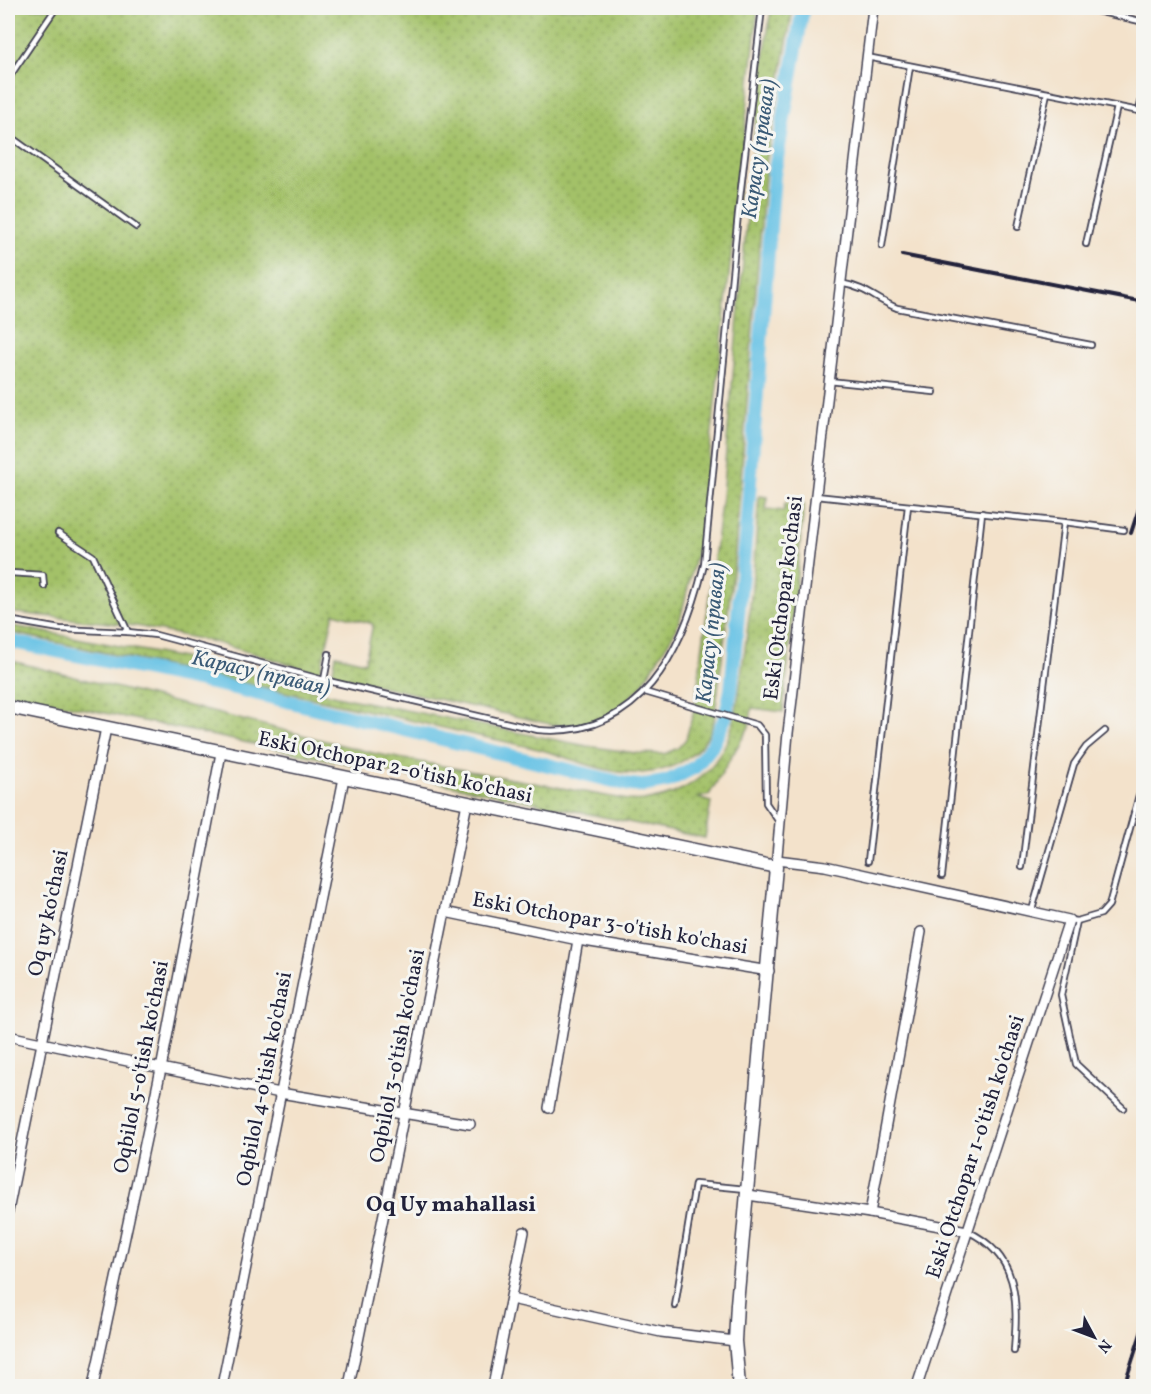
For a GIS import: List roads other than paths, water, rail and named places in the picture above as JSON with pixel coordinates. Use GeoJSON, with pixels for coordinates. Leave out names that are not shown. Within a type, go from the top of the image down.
{"type":"FeatureCollection","features":[{"type":"Feature","properties":{"kind":"street","name":"Eski Otchopar ko'chasi"},"geometry":{"type":"LineString","coordinates":[[739,1386],[735,1341],[788,733],[873,8]]}},
{"type":"Feature","properties":{"kind":"street","name":"Eski Otchopar 2-o'tish ko'chasi"},"geometry":{"type":"LineString","coordinates":[[8,707],[344,778],[776,863],[825,866],[1073,920]]}},
{"type":"Feature","properties":{"kind":"street","name":"Oq uy ko'chasi"},"geometry":{"type":"LineString","coordinates":[[8,1211],[40,1044],[106,728]]}},
{"type":"Feature","properties":{"kind":"street","name":"Oqbilol 5-o'tish ko'chasi"},"geometry":{"type":"LineString","coordinates":[[93,1386],[161,1069],[221,753]]}},
{"type":"Feature","properties":{"kind":"street","name":"Oqbilol 4-o'tish ko'chasi"},"geometry":{"type":"LineString","coordinates":[[222,1386],[344,778]]}},
{"type":"Feature","properties":{"kind":"street","name":"Oqbilol 3-o'tish ko'chasi"},"geometry":{"type":"LineString","coordinates":[[349,1386],[467,802]]}},
{"type":"Feature","properties":{"kind":"street","name":"Eski Otchopar 3-o'tish ko'chasi"},"geometry":{"type":"LineString","coordinates":[[445,912],[578,940],[769,970]]}},
{"type":"Feature","properties":{"kind":"street","name":"Eski Otchopar 1-o'tish ko'chasi"},"geometry":{"type":"LineString","coordinates":[[917,1386],[1073,920]]}},
{"type":"Feature","properties":{"kind":"street"},"geometry":{"type":"LineString","coordinates":[[870,1213],[921,932]]}},
{"type":"Feature","properties":{"kind":"street"},"geometry":{"type":"LineString","coordinates":[[549,1108],[578,940]]}},
{"type":"Feature","properties":{"kind":"street"},"geometry":{"type":"LineString","coordinates":[[8,1036],[280,1093],[470,1124]]}},
{"type":"Feature","properties":{"kind":"street"},"geometry":{"type":"LineString","coordinates":[[748,1192],[967,1231]]}},
{"type":"Feature","properties":{"kind":"street"},"geometry":{"type":"LineString","coordinates":[[493,1386],[524,1232]]}},
{"type":"Feature","properties":{"kind":"street"},"geometry":{"type":"LineString","coordinates":[[511,1299],[662,1332],[735,1341]]}},
{"type":"Feature","properties":{"kind":"lane"},"geometry":{"type":"LineString","coordinates":[[8,79],[56,8]]}},
{"type":"Feature","properties":{"kind":"lane"},"geometry":{"type":"LineString","coordinates":[[8,620],[60,629],[156,635],[324,680],[531,729],[553,732],[583,728],[606,722],[625,710],[645,692],[685,626],[704,565],[738,214],[762,8]]}},
{"type":"Feature","properties":{"kind":"lane"},"geometry":{"type":"LineString","coordinates":[[1084,8],[1143,22]]}},
{"type":"Feature","properties":{"kind":"lane"},"geometry":{"type":"LineString","coordinates":[[1114,15],[1115,8]]}},
{"type":"Feature","properties":{"kind":"lane"},"geometry":{"type":"LineString","coordinates":[[867,57],[1141,112],[1143,90]]}},
{"type":"Feature","properties":{"kind":"lane"},"geometry":{"type":"LineString","coordinates":[[882,246],[910,66]]}},
{"type":"Feature","properties":{"kind":"lane"},"geometry":{"type":"LineString","coordinates":[[1018,227],[1047,93]]}},
{"type":"Feature","properties":{"kind":"lane"},"geometry":{"type":"LineString","coordinates":[[1086,244],[1117,107]]}},
{"type":"Feature","properties":{"kind":"lane"},"geometry":{"type":"LineString","coordinates":[[8,135],[136,227]]}},
{"type":"Feature","properties":{"kind":"lane"},"geometry":{"type":"LineString","coordinates":[[840,283],[862,287],[882,302],[897,308],[1091,345]]}},
{"type":"Feature","properties":{"kind":"lane"},"geometry":{"type":"LineString","coordinates":[[829,381],[934,393]]}},
{"type":"Feature","properties":{"kind":"lane"},"geometry":{"type":"LineString","coordinates":[[816,496],[1124,530]]}},
{"type":"Feature","properties":{"kind":"lane"},"geometry":{"type":"LineString","coordinates":[[868,861],[908,506]]}},
{"type":"Feature","properties":{"kind":"lane"},"geometry":{"type":"LineString","coordinates":[[942,876],[982,513]]}},
{"type":"Feature","properties":{"kind":"lane"},"geometry":{"type":"LineString","coordinates":[[1022,867],[1064,522]]}},
{"type":"Feature","properties":{"kind":"lane"},"geometry":{"type":"LineString","coordinates":[[58,533],[93,556],[128,632]]}},
{"type":"Feature","properties":{"kind":"lane"},"geometry":{"type":"LineString","coordinates":[[8,578],[10,573],[43,575],[44,586]]}},
{"type":"Feature","properties":{"kind":"lane"},"geometry":{"type":"LineString","coordinates":[[324,680],[329,654]]}},
{"type":"Feature","properties":{"kind":"lane"},"geometry":{"type":"LineString","coordinates":[[645,692],[751,722],[765,735],[766,803],[780,824]]}},
{"type":"Feature","properties":{"kind":"lane"},"geometry":{"type":"LineString","coordinates":[[1032,910],[1074,764],[1086,747],[1105,731]]}},
{"type":"Feature","properties":{"kind":"lane"},"geometry":{"type":"LineString","coordinates":[[1124,1108],[1076,1065],[1061,995],[1073,920],[1101,915],[1109,905],[1140,795],[1143,794]]}},
{"type":"Feature","properties":{"kind":"lane"},"geometry":{"type":"LineString","coordinates":[[675,1306],[694,1184],[748,1192]]}},
{"type":"Feature","properties":{"kind":"lane"},"geometry":{"type":"LineString","coordinates":[[967,1231],[998,1251],[1009,1271],[1017,1315],[1014,1351]]}},
{"type":"Feature","properties":{"kind":"waterway","name":"Карасу (правая)"},"geometry":{"type":"LineString","coordinates":[[8,641],[230,687],[630,785],[642,786],[668,781],[695,767],[712,746],[725,718],[731,690],[774,175],[803,8]]}},
{"type":"Feature","properties":{"kind":"railway"},"geometry":{"type":"LineString","coordinates":[[902,255],[1144,302]]}},
{"type":"Feature","properties":{"kind":"railway"},"geometry":{"type":"LineString","coordinates":[[1131,533],[1144,493]]}},
{"type":"Feature","properties":{"kind":"railway"},"geometry":{"type":"LineString","coordinates":[[1124,1386],[1144,1324]]}},
{"type":"Feature","properties":{"kind":"district","name":"Oq Uy mahallasi"},"geometry":{"type":"Point","coordinates":[451,1205]}}]}
